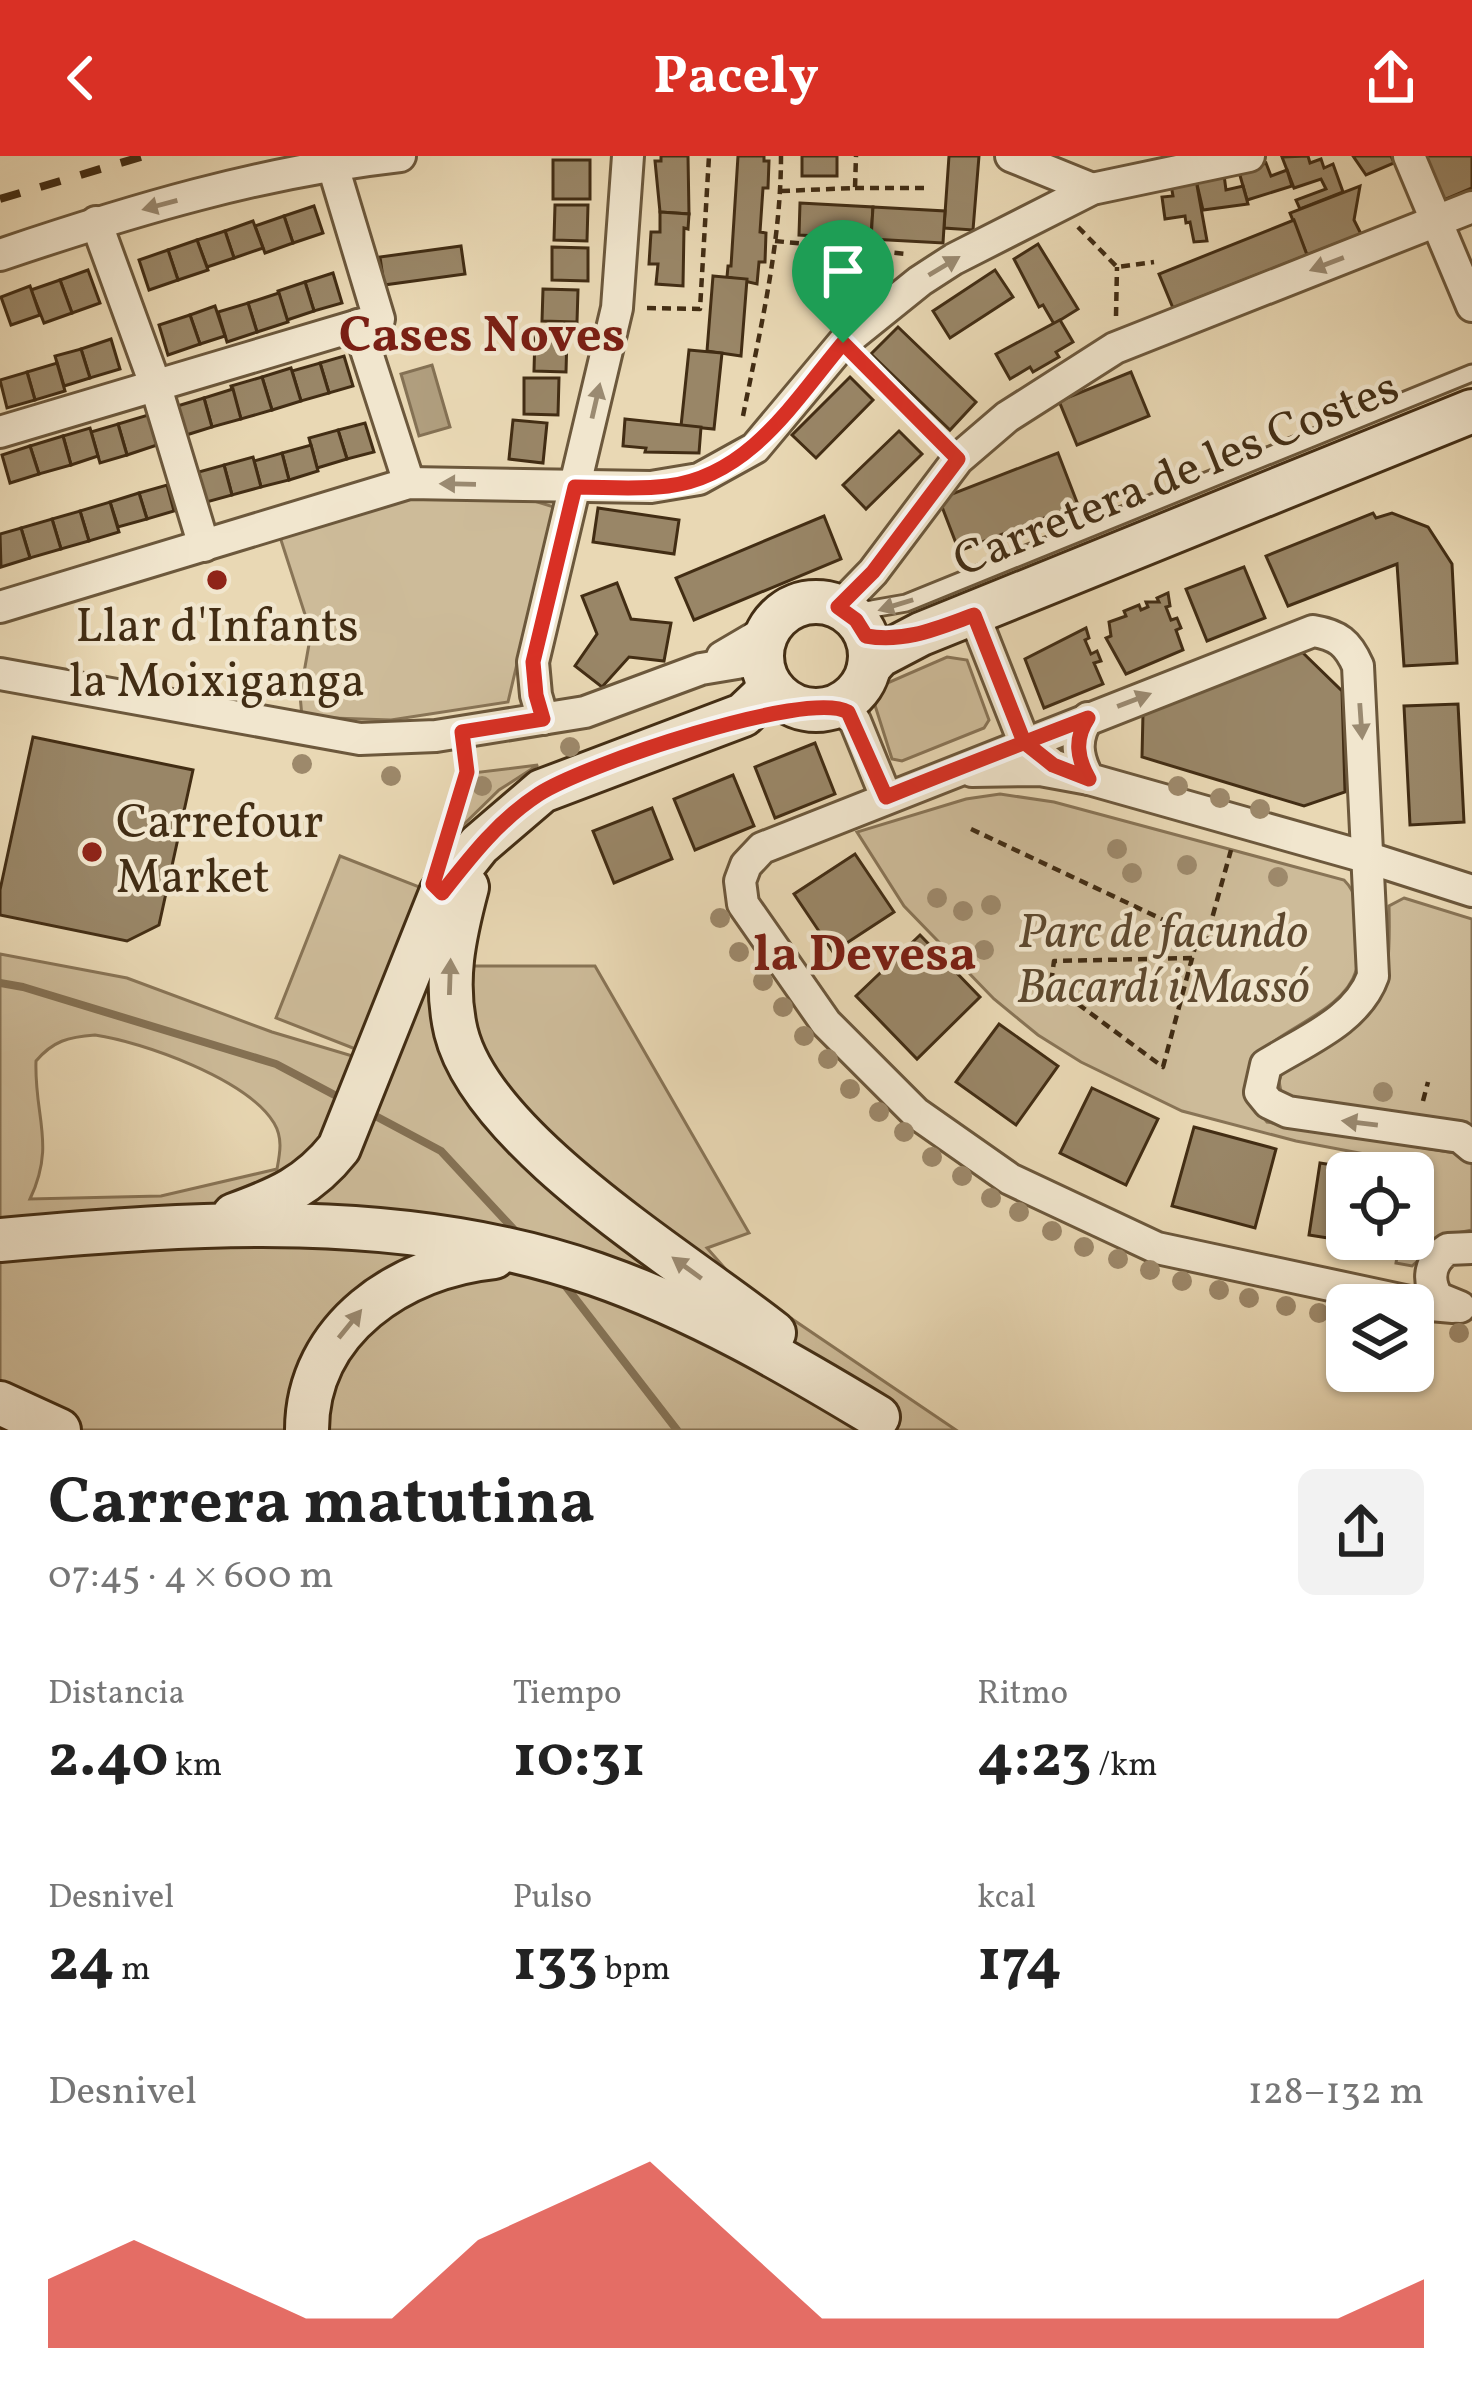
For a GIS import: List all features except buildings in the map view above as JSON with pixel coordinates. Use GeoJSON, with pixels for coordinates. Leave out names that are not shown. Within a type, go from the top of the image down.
{"type":"FeatureCollection","features":[{"type":"Feature","properties":{"kind":"main road","name":"Carretera de les Costes"},"geometry":{"type":"LineString","coordinates":[[856,631],[879,656],[921,634],[1472,411]]}},
{"type":"Feature","properties":{"kind":"main road"},"geometry":{"type":"LineString","coordinates":[[1424,429],[1472,430]]}},
{"type":"Feature","properties":{"kind":"main road"},"geometry":{"type":"LineString","coordinates":[[206,1226],[293,1193],[319,1174],[339,1148],[463,842],[542,791],[723,723],[787,677],[858,690],[856,631],[807,603],[778,617],[787,677]]}},
{"type":"Feature","properties":{"kind":"main road"},"geometry":{"type":"LineString","coordinates":[[463,842],[450,998],[457,1037],[473,1072],[509,1121],[578,1183],[886,1424]]}},
{"type":"Feature","properties":{"kind":"main road"},"geometry":{"type":"LineString","coordinates":[[0,1240],[206,1226],[362,1228],[521,1254],[590,1272],[695,1314],[783,1360],[886,1424]]}},
{"type":"Feature","properties":{"kind":"main road"},"geometry":{"type":"LineString","coordinates":[[307,1430],[314,1382],[345,1329],[367,1304],[414,1275],[475,1258],[521,1254]]}},
{"type":"Feature","properties":{"kind":"main road"},"geometry":{"type":"LineString","coordinates":[[0,1403],[59,1430]]}},
{"type":"Feature","properties":{"kind":"street"},"geometry":{"type":"LineString","coordinates":[[0,255],[96,222],[332,164],[400,156]]}},
{"type":"Feature","properties":{"kind":"street"},"geometry":{"type":"LineString","coordinates":[[538,720],[533,662],[617,308],[628,156]]}},
{"type":"Feature","properties":{"kind":"street"},"geometry":{"type":"LineString","coordinates":[[1011,156],[1092,189]]}},
{"type":"Feature","properties":{"kind":"street"},"geometry":{"type":"LineString","coordinates":[[0,608],[410,483],[672,486],[699,479],[755,448],[843,343],[920,280],[954,260],[1092,189],[1249,156]]}},
{"type":"Feature","properties":{"kind":"street"},"geometry":{"type":"LineString","coordinates":[[1409,156],[1472,305]]}},
{"type":"Feature","properties":{"kind":"street"},"geometry":{"type":"LineString","coordinates":[[0,432],[379,320],[332,164]]}},
{"type":"Feature","properties":{"kind":"street"},"geometry":{"type":"LineString","coordinates":[[856,631],[873,572],[958,459],[1006,417],[1115,348],[1472,207]]}},
{"type":"Feature","properties":{"kind":"street"},"geometry":{"type":"LineString","coordinates":[[96,222],[154,384],[204,546]]}},
{"type":"Feature","properties":{"kind":"street"},"geometry":{"type":"LineString","coordinates":[[358,325],[410,483]]}},
{"type":"Feature","properties":{"kind":"street"},"geometry":{"type":"LineString","coordinates":[[974,615],[1024,742],[1053,765],[1089,779]]}},
{"type":"Feature","properties":{"kind":"street"},"geometry":{"type":"LineString","coordinates":[[1326,1284],[1157,1248],[1010,1179],[916,1113],[826,1023],[753,922],[743,904],[740,881],[746,865],[762,848],[1024,742],[1313,632],[1336,634],[1358,665],[1375,958],[1367,992],[1340,1019],[1266,1065],[1261,1093],[1288,1112],[1460,1137],[1472,1147]]}},
{"type":"Feature","properties":{"kind":"street"},"geometry":{"type":"LineString","coordinates":[[0,674],[360,740],[462,732],[598,708],[701,669],[787,677],[855,721],[886,797]]}},
{"type":"Feature","properties":{"kind":"street"},"geometry":{"type":"LineString","coordinates":[[1088,718],[1078,745],[1079,761],[1089,779]]}},
{"type":"Feature","properties":{"kind":"street"},"geometry":{"type":"LineString","coordinates":[[948,772],[1040,770],[1089,779],[1472,891]]}},
{"type":"Feature","properties":{"kind":"street"},"geometry":{"type":"LineString","coordinates":[[1463,1306],[1438,1298],[1430,1282],[1440,1254],[1458,1246],[1472,1248]]}},
{"type":"Feature","properties":{"kind":"street"},"geometry":{"type":"LineString","coordinates":[[1422,1284],[1430,1282]]}},
{"type":"Feature","properties":{"kind":"lane","name":"Carretera de les Costes"},"geometry":{"type":"LineString","coordinates":[[856,631],[906,603],[1472,373]]}},
{"type":"Feature","properties":{"kind":"path"},"geometry":{"type":"LineString","coordinates":[[617,308],[700,309],[709,156]]}},
{"type":"Feature","properties":{"kind":"path"},"geometry":{"type":"LineString","coordinates":[[733,463],[775,241],[781,156]]}},
{"type":"Feature","properties":{"kind":"path"},"geometry":{"type":"LineString","coordinates":[[856,156],[856,188]]}},
{"type":"Feature","properties":{"kind":"path"},"geometry":{"type":"LineString","coordinates":[[781,191],[927,188]]}},
{"type":"Feature","properties":{"kind":"path"},"geometry":{"type":"LineString","coordinates":[[1057,206],[1117,267],[1115,348]]}},
{"type":"Feature","properties":{"kind":"path"},"geometry":{"type":"LineString","coordinates":[[775,241],[954,260]]}},
{"type":"Feature","properties":{"kind":"path"},"geometry":{"type":"LineString","coordinates":[[1117,267],[1154,262]]}},
{"type":"Feature","properties":{"kind":"path"},"geometry":{"type":"LineString","coordinates":[[843,343],[958,459]]}},
{"type":"Feature","properties":{"kind":"path"},"geometry":{"type":"LineString","coordinates":[[462,732],[467,772],[463,842]]}},
{"type":"Feature","properties":{"kind":"path"},"geometry":{"type":"LineString","coordinates":[[971,829],[1206,940],[1240,821]]}},
{"type":"Feature","properties":{"kind":"path"},"geometry":{"type":"LineString","coordinates":[[1192,958],[1054,961],[1051,984],[1163,1066],[1198,936]]}},
{"type":"Feature","properties":{"kind":"green space"},"geometry":{"type":"Polygon","coordinates":[[[414,493],[531,500],[554,507],[508,702],[391,720],[302,717],[300,695],[311,633],[280,537],[414,493]]]}},
{"type":"Feature","properties":{"kind":"green space"},"geometry":{"type":"Polygon","coordinates":[[[947,657],[967,660],[989,720],[984,728],[902,761],[892,759],[873,699],[885,684],[947,657]]]}},
{"type":"Feature","properties":{"kind":"green space"},"geometry":{"type":"Polygon","coordinates":[[[538,765],[499,790],[453,835],[472,773],[538,765]]]}},
{"type":"Feature","properties":{"kind":"green space","name":"Parc de facundo Bacardí i Massó"},"geometry":{"type":"Polygon","coordinates":[[[1000,794],[1054,802],[1344,880],[1358,911],[1356,971],[1344,992],[1259,1054],[1248,1072],[1250,1094],[1267,1122],[1461,1154],[1472,1163],[1472,1230],[1447,1235],[1434,1247],[1434,1152],[1354,1152],[1182,1111],[1081,1062],[994,999],[904,906],[857,832],[966,799],[1000,794]]]}},
{"type":"Feature","properties":{"kind":"green space"},"geometry":{"type":"Polygon","coordinates":[[[340,856],[422,888],[358,1050],[276,1018],[340,856]]]}},
{"type":"Feature","properties":{"kind":"green space"},"geometry":{"type":"Polygon","coordinates":[[[1404,898],[1472,919],[1472,1127],[1281,1092],[1282,1072],[1338,1039],[1371,1011],[1386,972],[1389,906],[1404,898]]]}},
{"type":"Feature","properties":{"kind":"green space"},"geometry":{"type":"Polygon","coordinates":[[[0,954],[127,978],[272,1032],[359,1058],[430,966],[595,966],[749,1233],[707,1248],[736,1281],[956,1430],[0,1430],[0,954]],[[95,1035],[69,1039],[36,1061],[43,1146],[30,1199],[161,1196],[277,1169],[279,1134],[261,1107],[192,1065],[95,1035]]]}},
{"type":"Feature","properties":{"kind":"green space","name":"Parc de facundo Bacardí i Massó"},"geometry":{"type":"Polygon","coordinates":[[[1396,1260],[1419,1260],[1412,1266],[1396,1260]]]}},
{"type":"Feature","properties":{"kind":"shaded area"},"geometry":{"type":"Polygon","coordinates":[[[432,365],[450,427],[419,436],[401,374],[432,365]]]}},
{"type":"Feature","properties":{"kind":"waterway"},"geometry":{"type":"LineString","coordinates":[[0,983],[276,1064],[344,1100]]}},
{"type":"Feature","properties":{"kind":"waterway"},"geometry":{"type":"LineString","coordinates":[[368,1112],[441,1151],[518,1234]]}},
{"type":"Feature","properties":{"kind":"waterway"},"geometry":{"type":"LineString","coordinates":[[564,1284],[677,1430]]}},
{"type":"Feature","properties":{"kind":"railway"},"geometry":{"type":"LineString","coordinates":[[0,199],[144,156]]}},
{"type":"Feature","properties":{"kind":"place","name":"Llar d'Infants la Moixiganga"},"geometry":{"type":"Point","coordinates":[217,580]}},
{"type":"Feature","properties":{"kind":"place","name":"Carrefour Market"},"geometry":{"type":"Point","coordinates":[92,852]}},
{"type":"Feature","properties":{"kind":"district","name":"Cases Noves"},"geometry":{"type":"Point","coordinates":[482,337]}},
{"type":"Feature","properties":{"kind":"district","name":"la Devesa"},"geometry":{"type":"Point","coordinates":[865,956]}},
{"type":"Feature","properties":{"kind":"route"},"geometry":{"type":"LineString","coordinates":[[843,343],[755,448],[718,472],[672,486],[575,487],[533,662],[543,719],[462,732],[467,772],[433,884],[442,893],[479,845],[542,791],[723,723],[797,708],[811,711],[838,706],[848,712],[886,797],[1024,742],[1088,718],[1078,745],[1079,761],[1089,779],[1053,765],[1024,742],[974,615],[894,639],[866,636],[856,620],[838,607],[873,572],[958,459],[843,343]]}}]}
